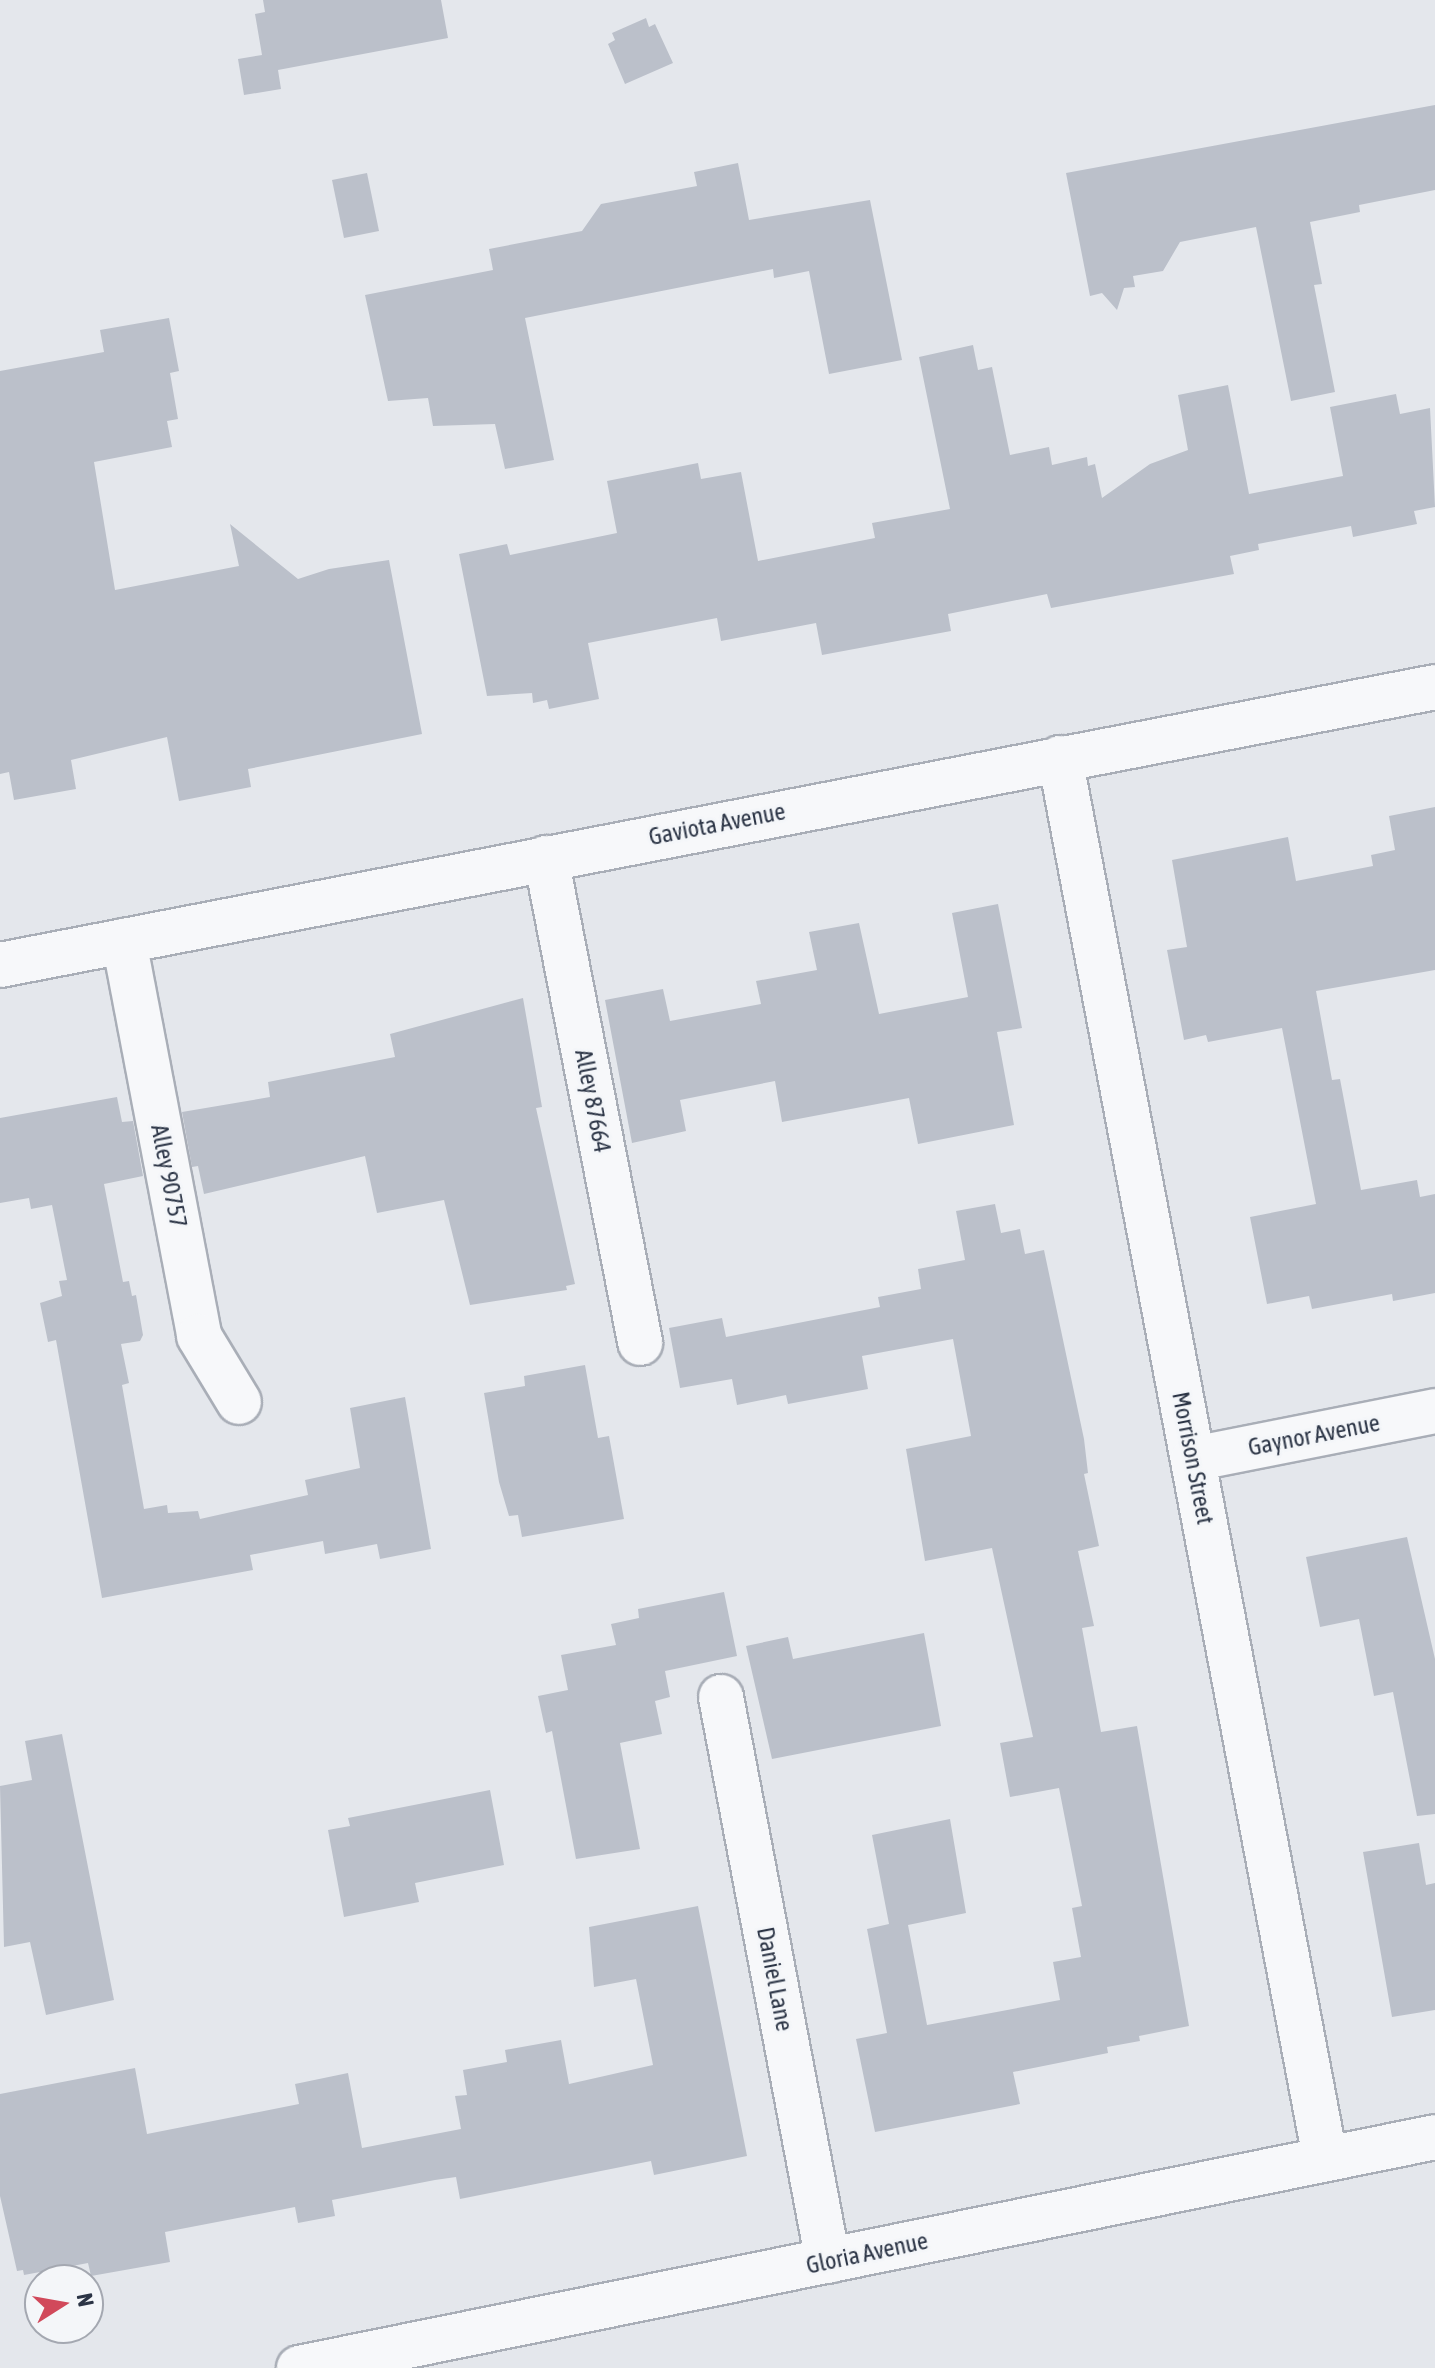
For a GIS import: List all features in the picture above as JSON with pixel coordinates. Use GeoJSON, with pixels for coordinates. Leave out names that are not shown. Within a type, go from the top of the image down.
{"type":"FeatureCollection","features":[{"type":"Feature","properties":{"kind":"street","name":"Gaviota Avenue"},"geometry":{"type":"LineString","coordinates":[[0,965],[1435,687]]}},
{"type":"Feature","properties":{"kind":"street","name":"Morrison Street"},"geometry":{"type":"LineString","coordinates":[[1060,758],[1325,2158]]}},
{"type":"Feature","properties":{"kind":"street","name":"Alley 87664"},"geometry":{"type":"LineString","coordinates":[[546,858],[640,1343]]}},
{"type":"Feature","properties":{"kind":"street","name":"Alley 90757"},"geometry":{"type":"LineString","coordinates":[[124,941],[199,1336],[239,1402]]}},
{"type":"Feature","properties":{"kind":"street","name":"Gaynor Avenue"},"geometry":{"type":"LineString","coordinates":[[1193,1459],[1435,1411]]}},
{"type":"Feature","properties":{"kind":"street","name":"Daniel Lane"},"geometry":{"type":"LineString","coordinates":[[721,1697],[828,2261]]}},
{"type":"Feature","properties":{"kind":"street","name":"Gloria Avenue"},"geometry":{"type":"LineString","coordinates":[[299,2368],[1435,2137]]}},
{"type":"Feature","properties":{"kind":"building"},"geometry":{"type":"Polygon","coordinates":[[[263,0],[441,0],[448,38],[278,70],[281,89],[244,95],[238,59],[262,55],[255,14],[265,12],[263,0]]]}},
{"type":"Feature","properties":{"kind":"building"},"geometry":{"type":"Polygon","coordinates":[[[646,18],[649,27],[655,24],[673,63],[625,84],[608,44],[615,40],[612,33],[646,18]]]}},
{"type":"Feature","properties":{"kind":"building"},"geometry":{"type":"Polygon","coordinates":[[[1435,105],[1435,190],[1359,205],[1360,212],[1310,222],[1322,284],[1314,285],[1335,392],[1291,401],[1256,227],[1180,242],[1163,271],[1133,276],[1135,287],[1124,288],[1117,310],[1102,293],[1090,296],[1066,173],[1435,105]]]}},
{"type":"Feature","properties":{"kind":"building"},"geometry":{"type":"Polygon","coordinates":[[[738,163],[749,220],[870,200],[902,360],[829,374],[809,271],[774,278],[773,269],[525,318],[554,460],[505,469],[495,424],[433,426],[428,398],[388,401],[365,295],[493,270],[489,249],[582,231],[601,204],[697,186],[694,172],[738,163]]]}},
{"type":"Feature","properties":{"kind":"building"},"geometry":{"type":"Polygon","coordinates":[[[367,173],[379,231],[344,238],[332,180],[367,173]]]}},
{"type":"Feature","properties":{"kind":"building"},"geometry":{"type":"Polygon","coordinates":[[[169,318],[179,371],[170,373],[178,419],[167,421],[172,447],[94,462],[115,590],[239,566],[230,524],[298,579],[329,569],[389,560],[422,734],[248,769],[251,787],[179,801],[167,737],[71,760],[76,789],[14,800],[9,772],[0,774],[0,371],[104,352],[100,330],[169,318]]]}},
{"type":"Feature","properties":{"kind":"building"},"geometry":{"type":"Polygon","coordinates":[[[973,345],[978,370],[992,367],[1010,455],[1049,447],[1052,465],[1087,457],[1088,466],[1095,464],[1102,498],[1150,464],[1188,450],[1178,395],[1228,385],[1249,494],[1343,476],[1330,407],[1396,394],[1400,414],[1430,408],[1435,507],[1414,511],[1417,524],[1353,537],[1351,526],[1258,544],[1259,550],[1230,556],[1234,574],[1051,608],[1047,594],[948,614],[951,631],[822,655],[816,623],[721,641],[717,618],[588,643],[599,699],[549,709],[547,700],[533,703],[532,693],[487,696],[459,554],[507,544],[510,555],[617,533],[607,481],[698,463],[701,479],[741,472],[758,561],[875,538],[872,523],[950,509],[919,357],[973,345]]]}},
{"type":"Feature","properties":{"kind":"building"},"geometry":{"type":"Polygon","coordinates":[[[1435,807],[1435,970],[1316,991],[1332,1080],[1340,1079],[1361,1190],[1417,1180],[1420,1197],[1435,1194],[1435,1293],[1393,1301],[1392,1294],[1312,1309],[1309,1296],[1267,1304],[1250,1217],[1316,1204],[1282,1028],[1208,1042],[1206,1035],[1184,1040],[1167,950],[1187,947],[1172,860],[1288,837],[1296,881],[1373,866],[1371,855],[1395,850],[1389,816],[1435,807]]]}},
{"type":"Feature","properties":{"kind":"building"},"geometry":{"type":"Polygon","coordinates":[[[998,904],[1022,1028],[997,1032],[1014,1125],[918,1144],[909,1098],[782,1122],[775,1081],[680,1100],[686,1131],[632,1143],[605,1000],[663,989],[670,1021],[761,1004],[756,981],[817,970],[809,932],[859,923],[879,1014],[968,997],[952,913],[998,904]]]}},
{"type":"Feature","properties":{"kind":"building"},"geometry":{"type":"Polygon","coordinates":[[[523,998],[542,1107],[536,1108],[575,1284],[566,1286],[567,1290],[470,1305],[444,1200],[377,1213],[365,1156],[204,1194],[198,1166],[192,1167],[182,1112],[270,1097],[268,1082],[395,1057],[390,1034],[523,998]]]}},
{"type":"Feature","properties":{"kind":"building"},"geometry":{"type":"Polygon","coordinates":[[[117,1097],[122,1122],[133,1121],[143,1176],[104,1184],[123,1282],[129,1281],[132,1296],[136,1295],[143,1335],[140,1341],[121,1344],[129,1383],[122,1385],[144,1509],[167,1505],[168,1513],[198,1511],[200,1519],[308,1495],[305,1480],[360,1468],[350,1408],[405,1397],[431,1549],[380,1559],[377,1544],[325,1554],[323,1541],[250,1555],[253,1570],[102,1598],[56,1340],[48,1342],[40,1303],[62,1296],[59,1281],[67,1280],[52,1205],[31,1209],[29,1198],[0,1203],[0,1118],[117,1097]]]}},
{"type":"Feature","properties":{"kind":"building"},"geometry":{"type":"Polygon","coordinates":[[[995,1204],[1001,1233],[1020,1229],[1025,1254],[1044,1250],[1084,1439],[1088,1473],[1084,1474],[1099,1546],[1078,1551],[1094,1626],[1082,1628],[1101,1732],[1137,1726],[1189,2026],[1139,2036],[1140,2041],[1107,2047],[1108,2053],[1013,2072],[1020,2104],[875,2132],[856,2039],[887,2033],[867,1929],[889,1924],[872,1835],[950,1819],[966,1913],[908,1925],[927,2025],[1060,2000],[1053,1962],[1081,1957],[1072,1908],[1082,1906],[1059,1788],[1010,1797],[1000,1743],[1033,1737],[992,1548],[925,1561],[906,1449],[971,1436],[953,1339],[862,1356],[868,1389],[788,1404],[786,1395],[737,1405],[732,1379],[680,1388],[669,1328],[722,1318],[726,1337],[880,1307],[878,1297],[921,1289],[918,1269],[965,1260],[956,1211],[995,1204]]]}},
{"type":"Feature","properties":{"kind":"building"},"geometry":{"type":"Polygon","coordinates":[[[585,1365],[598,1438],[609,1436],[624,1519],[522,1537],[518,1515],[509,1516],[499,1482],[484,1393],[525,1386],[524,1376],[585,1365]]]}},
{"type":"Feature","properties":{"kind":"building"},"geometry":{"type":"Polygon","coordinates":[[[1407,1537],[1435,1659],[1435,1814],[1417,1816],[1393,1692],[1374,1696],[1359,1619],[1320,1627],[1306,1557],[1407,1537]]]}},
{"type":"Feature","properties":{"kind":"building"},"geometry":{"type":"Polygon","coordinates":[[[724,1592],[737,1656],[665,1671],[670,1697],[655,1701],[662,1734],[620,1743],[640,1849],[576,1859],[552,1731],[546,1733],[538,1696],[568,1690],[561,1655],[616,1645],[611,1624],[639,1618],[638,1609],[724,1592]]]}},
{"type":"Feature","properties":{"kind":"building"},"geometry":{"type":"Polygon","coordinates":[[[924,1633],[941,1726],[772,1759],[746,1646],[788,1637],[793,1659],[924,1633]]]}},
{"type":"Feature","properties":{"kind":"building"},"geometry":{"type":"Polygon","coordinates":[[[62,1734],[114,2000],[46,2015],[30,1942],[4,1947],[0,1786],[32,1780],[25,1741],[62,1734]]]}},
{"type":"Feature","properties":{"kind":"building"},"geometry":{"type":"Polygon","coordinates":[[[490,1790],[504,1865],[415,1883],[419,1902],[344,1917],[328,1830],[350,1826],[348,1818],[490,1790]]]}},
{"type":"Feature","properties":{"kind":"building"},"geometry":{"type":"Polygon","coordinates":[[[1419,1843],[1426,1885],[1435,1883],[1435,2010],[1392,2017],[1363,1852],[1419,1843]]]}},
{"type":"Feature","properties":{"kind":"building"},"geometry":{"type":"Polygon","coordinates":[[[698,1906],[747,2156],[654,2175],[651,2161],[460,2199],[456,2177],[435,2180],[332,2200],[335,2216],[298,2223],[295,2207],[165,2232],[170,2262],[104,2274],[104,2264],[88,2263],[24,2264],[24,2275],[23,2270],[17,2271],[0,2196],[0,2094],[135,2068],[147,2134],[299,2104],[295,2084],[348,2073],[362,2148],[461,2129],[455,2096],[467,2095],[463,2070],[507,2062],[505,2050],[561,2040],[569,2084],[653,2065],[636,1979],[594,1987],[589,1927],[698,1906]]]}}]}
